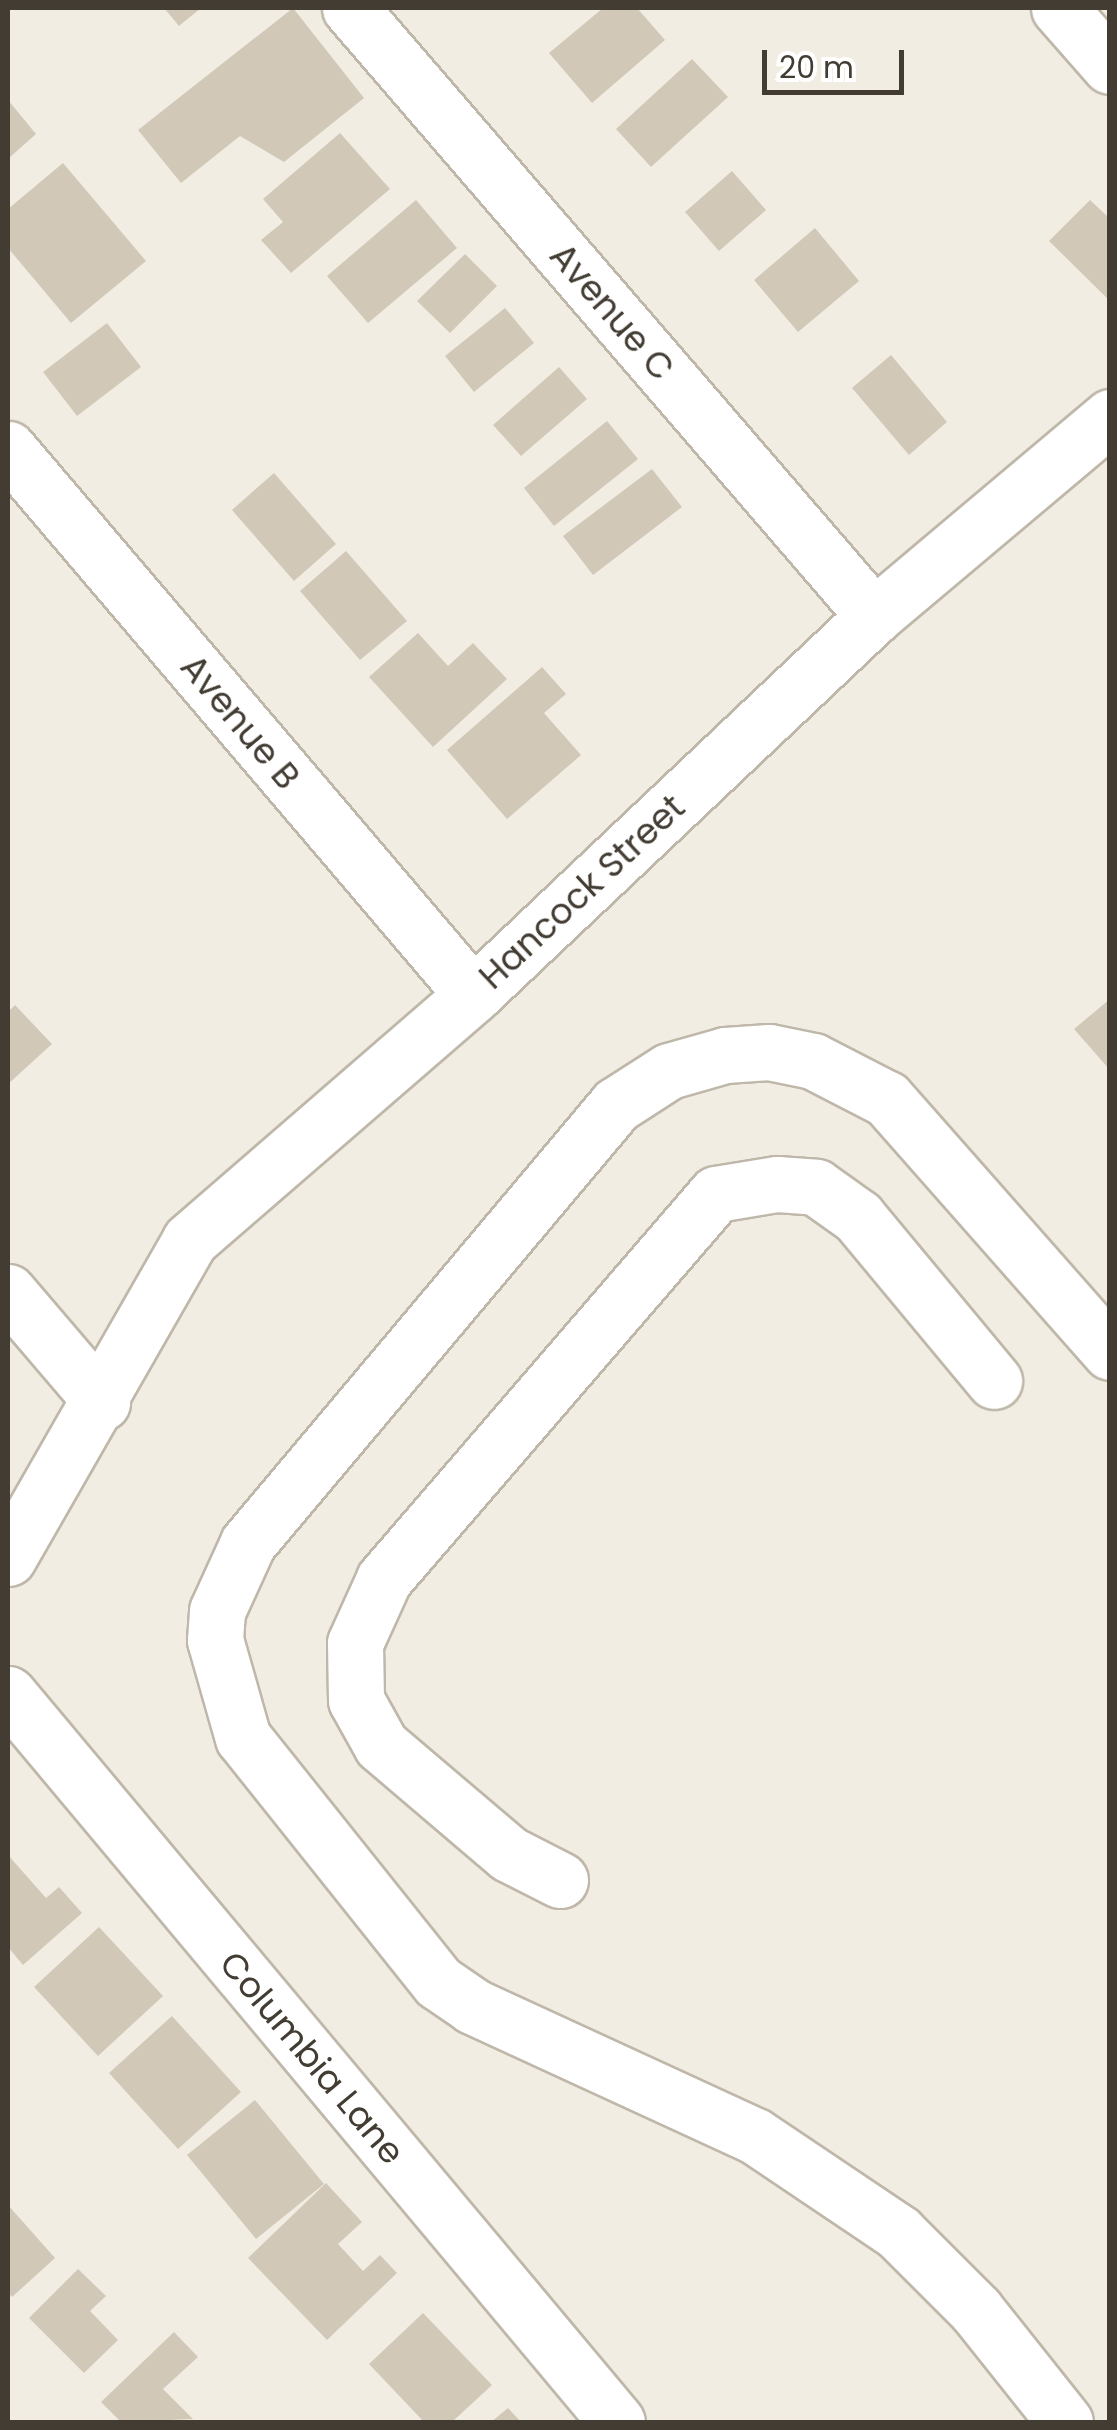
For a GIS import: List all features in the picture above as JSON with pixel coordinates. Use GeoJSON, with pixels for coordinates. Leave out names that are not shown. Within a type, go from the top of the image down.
{"type":"FeatureCollection","features":[{"type":"Feature","properties":{"kind":"street","name":"Avenue C"},"geometry":{"type":"LineString","coordinates":[[350,8],[874,616]]}},
{"type":"Feature","properties":{"kind":"street"},"geometry":{"type":"LineString","coordinates":[[1060,8],[1110,66]]}},
{"type":"Feature","properties":{"kind":"street","name":"Hancock Street"},"geometry":{"type":"LineString","coordinates":[[8,1558],[102,1402],[190,1240],[473,995],[874,616],[1110,417]]}},
{"type":"Feature","properties":{"kind":"street","name":"Avenue B"},"geometry":{"type":"LineString","coordinates":[[8,449],[473,995]]}},
{"type":"Feature","properties":{"kind":"street"},"geometry":{"type":"LineString","coordinates":[[1040,2413],[976,2310],[898,2232],[755,2136],[473,2006],[438,1982],[244,1738],[225,1693],[216,1626],[226,1586],[248,1543],[616,1105],[669,1071],[725,1055],[769,1052],[813,1061],[888,1099],[1110,1352]]}},
{"type":"Feature","properties":{"kind":"street"},"geometry":{"type":"LineString","coordinates":[[560,1880],[509,1854],[380,1745],[356,1700],[355,1643],[384,1579],[716,1194],[777,1184],[816,1187],[858,1217],[994,1382]]}},
{"type":"Feature","properties":{"kind":"street"},"geometry":{"type":"LineString","coordinates":[[8,1292],[102,1402]]}},
{"type":"Feature","properties":{"kind":"street","name":"Columbia Lane"},"geometry":{"type":"LineString","coordinates":[[8,1694],[617,2422]]}},
{"type":"Feature","properties":{"kind":"building"},"geometry":{"type":"Polygon","coordinates":[[[164,8],[201,8],[179,26],[164,8]]]}},
{"type":"Feature","properties":{"kind":"building"},"geometry":{"type":"Polygon","coordinates":[[[293,8],[364,98],[284,162],[240,136],[181,183],[138,130],[293,8]]]}},
{"type":"Feature","properties":{"kind":"building"},"geometry":{"type":"Polygon","coordinates":[[[603,8],[637,8],[665,40],[592,103],[549,53],[603,8]]]}},
{"type":"Feature","properties":{"kind":"building"},"geometry":{"type":"Polygon","coordinates":[[[692,59],[728,97],[651,167],[616,129],[692,59]]]}},
{"type":"Feature","properties":{"kind":"building"},"geometry":{"type":"Polygon","coordinates":[[[8,100],[36,134],[8,159],[8,100]]]}},
{"type":"Feature","properties":{"kind":"building"},"geometry":{"type":"Polygon","coordinates":[[[340,133],[390,189],[291,273],[261,240],[283,222],[263,199],[340,133]]]}},
{"type":"Feature","properties":{"kind":"building"},"geometry":{"type":"Polygon","coordinates":[[[63,163],[146,261],[71,323],[8,248],[8,209],[63,163]]]}},
{"type":"Feature","properties":{"kind":"building"},"geometry":{"type":"Polygon","coordinates":[[[732,171],[766,210],[719,251],[685,212],[732,171]]]}},
{"type":"Feature","properties":{"kind":"building"},"geometry":{"type":"Polygon","coordinates":[[[416,200],[457,248],[368,323],[327,276],[416,200]]]}},
{"type":"Feature","properties":{"kind":"building"},"geometry":{"type":"Polygon","coordinates":[[[1090,200],[1110,219],[1110,301],[1049,241],[1090,200]]]}},
{"type":"Feature","properties":{"kind":"building"},"geometry":{"type":"Polygon","coordinates":[[[815,228],[859,281],[798,332],[754,280],[815,228]]]}},
{"type":"Feature","properties":{"kind":"building"},"geometry":{"type":"Polygon","coordinates":[[[465,254],[497,286],[450,333],[417,301],[465,254]]]}},
{"type":"Feature","properties":{"kind":"building"},"geometry":{"type":"Polygon","coordinates":[[[505,308],[534,343],[474,392],[445,356],[505,308]]]}},
{"type":"Feature","properties":{"kind":"building"},"geometry":{"type":"Polygon","coordinates":[[[107,323],[141,367],[77,416],[43,372],[107,323]]]}},
{"type":"Feature","properties":{"kind":"building"},"geometry":{"type":"Polygon","coordinates":[[[891,355],[947,422],[909,455],[852,388],[891,355]]]}},
{"type":"Feature","properties":{"kind":"building"},"geometry":{"type":"Polygon","coordinates":[[[559,367],[587,399],[521,456],[493,425],[559,367]]]}},
{"type":"Feature","properties":{"kind":"building"},"geometry":{"type":"Polygon","coordinates":[[[607,421],[638,459],[554,526],[524,488],[607,421]]]}},
{"type":"Feature","properties":{"kind":"building"},"geometry":{"type":"Polygon","coordinates":[[[652,469],[682,507],[593,575],[563,536],[652,469]]]}},
{"type":"Feature","properties":{"kind":"building"},"geometry":{"type":"Polygon","coordinates":[[[274,473],[336,544],[294,581],[232,510],[274,473]]]}},
{"type":"Feature","properties":{"kind":"building"},"geometry":{"type":"Polygon","coordinates":[[[346,551],[407,621],[360,660],[300,591],[346,551]]]}},
{"type":"Feature","properties":{"kind":"building"},"geometry":{"type":"Polygon","coordinates":[[[418,633],[448,666],[473,643],[507,679],[433,747],[369,677],[418,633]]]}},
{"type":"Feature","properties":{"kind":"building"},"geometry":{"type":"Polygon","coordinates":[[[542,667],[566,694],[544,713],[581,755],[507,819],[447,750],[542,667]]]}},
{"type":"Feature","properties":{"kind":"building"},"geometry":{"type":"Polygon","coordinates":[[[1110,999],[1110,1070],[1074,1029],[1110,999]]]}},
{"type":"Feature","properties":{"kind":"building"},"geometry":{"type":"Polygon","coordinates":[[[15,1005],[52,1044],[8,1084],[8,1012],[15,1005]]]}},
{"type":"Feature","properties":{"kind":"building"},"geometry":{"type":"Polygon","coordinates":[[[8,1855],[46,1898],[59,1887],[82,1913],[23,1965],[8,1947],[8,1855]]]}},
{"type":"Feature","properties":{"kind":"building"},"geometry":{"type":"Polygon","coordinates":[[[99,1927],[163,1996],[98,2056],[34,1987],[99,1927]]]}},
{"type":"Feature","properties":{"kind":"building"},"geometry":{"type":"Polygon","coordinates":[[[172,2016],[241,2092],[178,2149],[109,2073],[172,2016]]]}},
{"type":"Feature","properties":{"kind":"building"},"geometry":{"type":"Polygon","coordinates":[[[255,2100],[324,2184],[256,2239],[187,2155],[255,2100]]]}},
{"type":"Feature","properties":{"kind":"building"},"geometry":{"type":"Polygon","coordinates":[[[326,2183],[362,2222],[338,2244],[363,2271],[380,2255],[397,2273],[327,2340],[248,2258],[326,2183]]]}},
{"type":"Feature","properties":{"kind":"building"},"geometry":{"type":"Polygon","coordinates":[[[8,2205],[55,2258],[12,2297],[8,2292],[8,2205]]]}},
{"type":"Feature","properties":{"kind":"building"},"geometry":{"type":"Polygon","coordinates":[[[78,2269],[106,2296],[90,2311],[118,2340],[84,2373],[29,2318],[78,2269]]]}},
{"type":"Feature","properties":{"kind":"building"},"geometry":{"type":"Polygon","coordinates":[[[423,2313],[492,2385],[452,2422],[424,2422],[369,2364],[423,2313]]]}},
{"type":"Feature","properties":{"kind":"building"},"geometry":{"type":"Polygon","coordinates":[[[174,2332],[198,2357],[163,2389],[193,2419],[121,2422],[101,2402],[174,2332]]]}},
{"type":"Feature","properties":{"kind":"building"},"geometry":{"type":"Polygon","coordinates":[[[508,2408],[521,2422],[491,2422],[508,2408]]]}}]}
